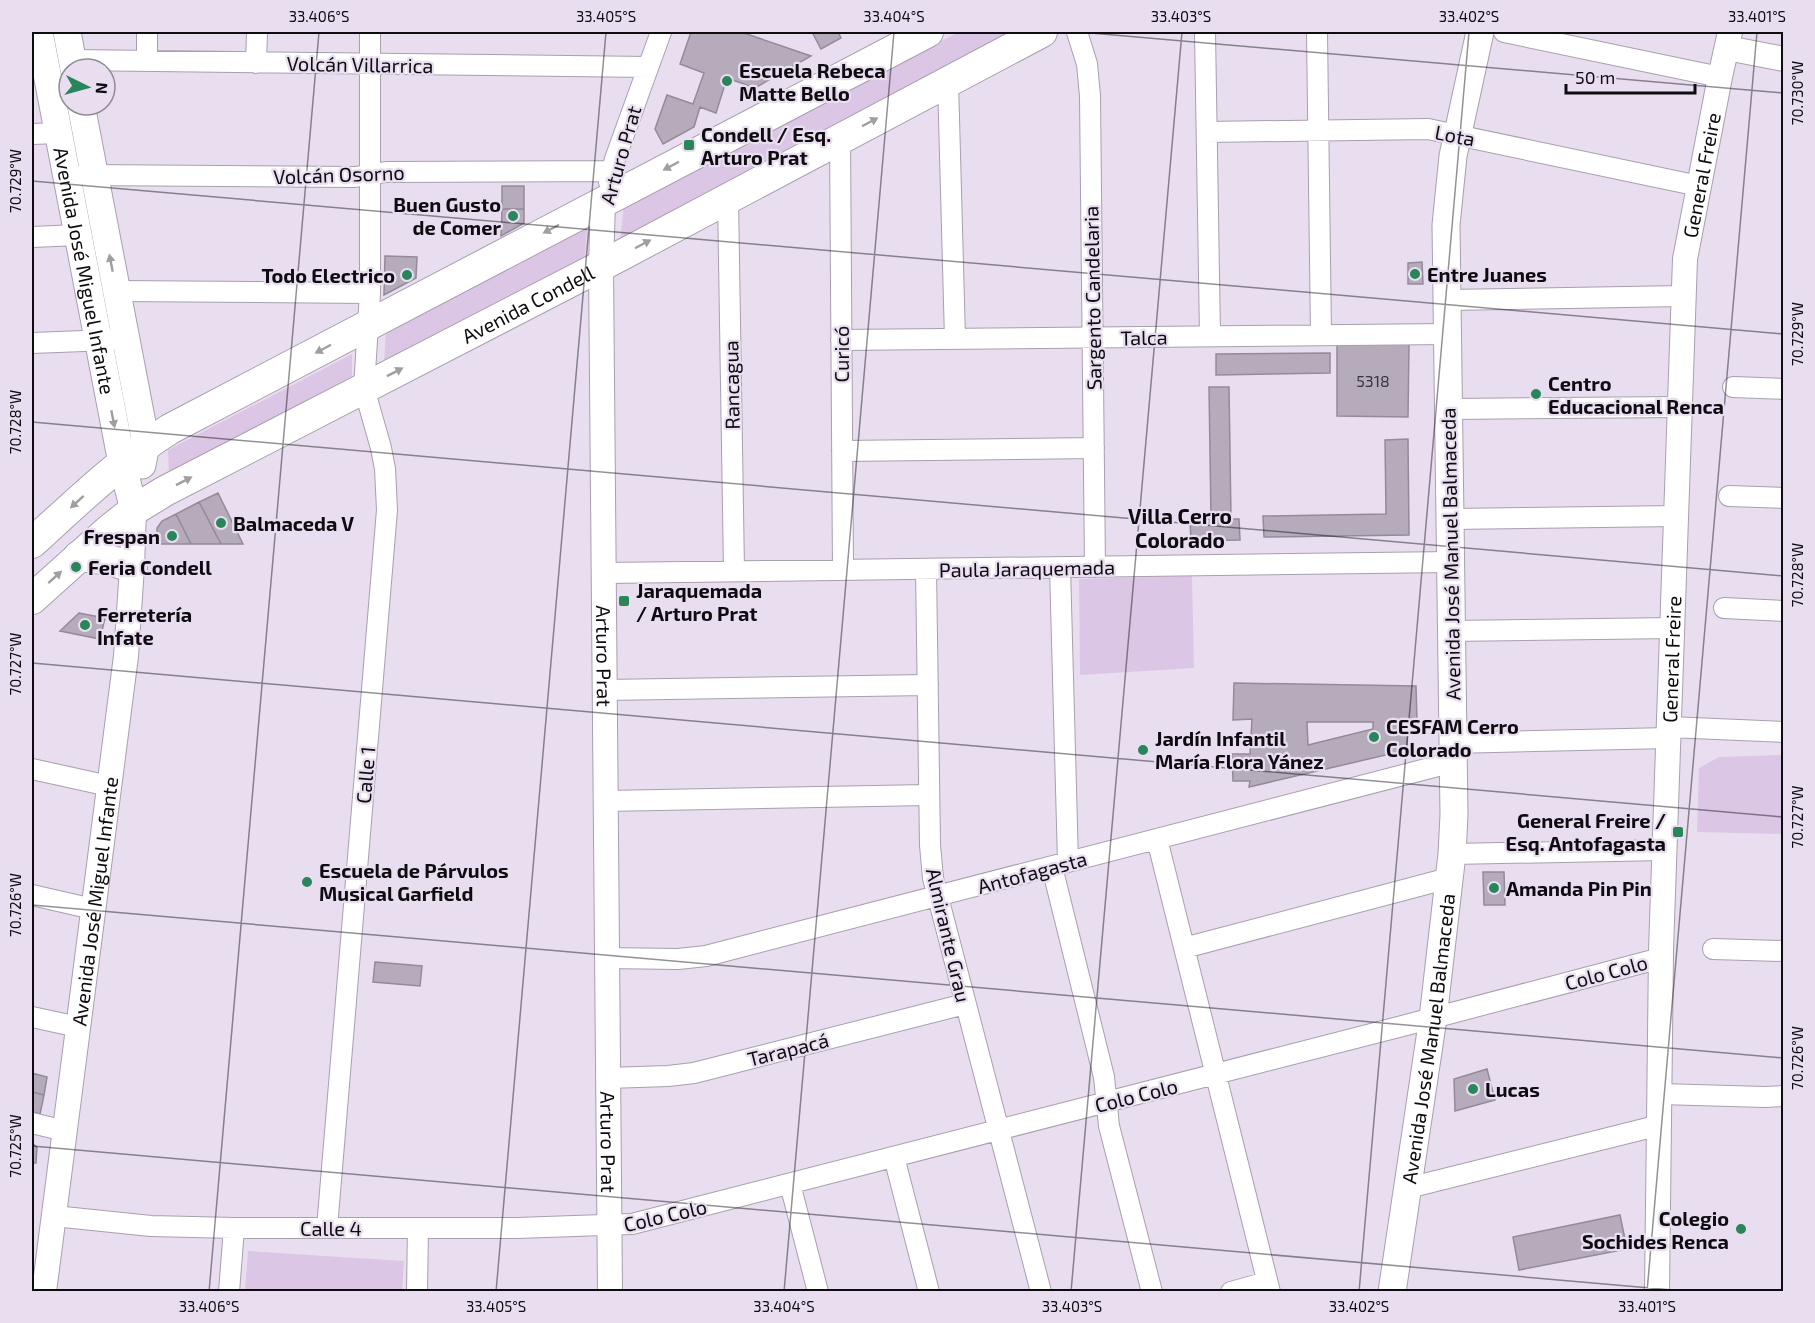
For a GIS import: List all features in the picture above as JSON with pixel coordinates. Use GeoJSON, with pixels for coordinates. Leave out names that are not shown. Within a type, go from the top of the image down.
{"type":"FeatureCollection","features":[{"type":"Feature","properties":{"kind":"main road","name":"Avenida José Miguel Infante"},"geometry":{"type":"LineString","coordinates":[[39,32],[122,464],[134,510]]}},
{"type":"Feature","properties":{"kind":"main road"},"geometry":{"type":"LineString","coordinates":[[67,32],[72,57]]}},
{"type":"Feature","properties":{"kind":"main road"},"geometry":{"type":"LineString","coordinates":[[32,543],[101,480],[146,444],[170,429],[928,32]]}},
{"type":"Feature","properties":{"kind":"main road","name":"Avenida Condell"},"geometry":{"type":"LineString","coordinates":[[32,599],[134,510],[165,491],[601,266],[1042,32]]}},
{"type":"Feature","properties":{"kind":"main road","name":"Avenida José Manuel Balmaceda"},"geometry":{"type":"LineString","coordinates":[[1392,1292],[1433,1018],[1451,866],[1453,752],[1447,201],[1458,135],[1480,32]]}},
{"type":"Feature","properties":{"kind":"main road","name":"Avenida José Miguel Infante"},"geometry":{"type":"LineString","coordinates":[[83,117],[146,444],[134,510]]}},
{"type":"Feature","properties":{"kind":"main road"},"geometry":{"type":"LineString","coordinates":[[79,556],[109,560],[132,567]]}},
{"type":"Feature","properties":{"kind":"street"},"geometry":{"type":"LineString","coordinates":[[147,32],[147,61]]}},
{"type":"Feature","properties":{"kind":"street"},"geometry":{"type":"LineString","coordinates":[[256,63],[257,32]]}},
{"type":"Feature","properties":{"kind":"street","name":"Calle 1"},"geometry":{"type":"LineString","coordinates":[[327,1228],[387,510],[385,469],[364,388],[370,293],[370,32]]}},
{"type":"Feature","properties":{"kind":"street","name":"Arturo Prat"},"geometry":{"type":"LineString","coordinates":[[610,1292],[601,266],[603,202],[661,32]]}},
{"type":"Feature","properties":{"kind":"street","name":"Sargento Candelaria"},"geometry":{"type":"LineString","coordinates":[[1077,32],[1086,57],[1089,80],[1095,567]]}},
{"type":"Feature","properties":{"kind":"street"},"geometry":{"type":"LineString","coordinates":[[1206,32],[1210,336]]}},
{"type":"Feature","properties":{"kind":"street"},"geometry":{"type":"LineString","coordinates":[[1317,32],[1321,335]]}},
{"type":"Feature","properties":{"kind":"street"},"geometry":{"type":"LineString","coordinates":[[1504,32],[1720,77]]}},
{"type":"Feature","properties":{"kind":"street"},"geometry":{"type":"LineString","coordinates":[[1728,40],[1784,59]]}},
{"type":"Feature","properties":{"kind":"street","name":"General Freire"},"geometry":{"type":"LineString","coordinates":[[1657,1292],[1661,958],[1685,259],[1728,40]]}},
{"type":"Feature","properties":{"kind":"street","name":"Volcán Villarrica"},"geometry":{"type":"LineString","coordinates":[[117,63],[147,61],[648,67]]}},
{"type":"Feature","properties":{"kind":"street"},"geometry":{"type":"LineString","coordinates":[[948,81],[955,339]]}},
{"type":"Feature","properties":{"kind":"street","name":"Lota"},"geometry":{"type":"LineString","coordinates":[[1207,132],[1438,130],[1699,186]]}},
{"type":"Feature","properties":{"kind":"street"},"geometry":{"type":"LineString","coordinates":[[32,134],[58,133]]}},
{"type":"Feature","properties":{"kind":"street","name":"Curicó"},"geometry":{"type":"LineString","coordinates":[[840,139],[843,570]]}},
{"type":"Feature","properties":{"kind":"street","name":"Volcán Osorno"},"geometry":{"type":"LineString","coordinates":[[66,175],[355,177],[386,172],[612,171]]}},
{"type":"Feature","properties":{"kind":"street","name":"Rancagua"},"geometry":{"type":"LineString","coordinates":[[729,198],[734,571]]}},
{"type":"Feature","properties":{"kind":"street"},"geometry":{"type":"LineString","coordinates":[[32,237],[78,235]]}},
{"type":"Feature","properties":{"kind":"street"},"geometry":{"type":"LineString","coordinates":[[116,291],[370,293]]}},
{"type":"Feature","properties":{"kind":"street"},"geometry":{"type":"LineString","coordinates":[[1447,300],[1683,296]]}},
{"type":"Feature","properties":{"kind":"street","name":"Talca"},"geometry":{"type":"LineString","coordinates":[[841,340],[1447,334]]}},
{"type":"Feature","properties":{"kind":"street"},"geometry":{"type":"LineString","coordinates":[[32,343],[126,339]]}},
{"type":"Feature","properties":{"kind":"street"},"geometry":{"type":"LineString","coordinates":[[1733,387],[1784,389]]}},
{"type":"Feature","properties":{"kind":"street"},"geometry":{"type":"LineString","coordinates":[[1449,409],[1680,407]]}},
{"type":"Feature","properties":{"kind":"street"},"geometry":{"type":"LineString","coordinates":[[842,451],[1094,448]]}},
{"type":"Feature","properties":{"kind":"street"},"geometry":{"type":"LineString","coordinates":[[1729,496],[1784,498]]}},
{"type":"Feature","properties":{"kind":"street","name":"Avenida José Miguel Infante"},"geometry":{"type":"LineString","coordinates":[[44,1292],[126,656],[134,510]]}},
{"type":"Feature","properties":{"kind":"street"},"geometry":{"type":"LineString","coordinates":[[1450,519],[1677,516]]}},
{"type":"Feature","properties":{"kind":"street","name":"Paula Jaraquemada"},"geometry":{"type":"LineString","coordinates":[[604,573],[1451,562]]}},
{"type":"Feature","properties":{"kind":"street"},"geometry":{"type":"LineString","coordinates":[[1060,567],[1060,865],[1104,1077],[1109,1126],[1152,1292]]}},
{"type":"Feature","properties":{"kind":"street","name":"Almirante Grau"},"geometry":{"type":"LineString","coordinates":[[926,569],[931,862],[937,897],[1041,1292]]}},
{"type":"Feature","properties":{"kind":"street"},"geometry":{"type":"LineString","coordinates":[[1724,608],[1784,611]]}},
{"type":"Feature","properties":{"kind":"street"},"geometry":{"type":"LineString","coordinates":[[1451,631],[1673,628]]}},
{"type":"Feature","properties":{"kind":"street"},"geometry":{"type":"LineString","coordinates":[[605,690],[928,686]]}},
{"type":"Feature","properties":{"kind":"street","name":"Antofagasta"},"geometry":{"type":"LineString","coordinates":[[607,958],[706,957],[1157,839],[1453,752],[1669,733],[1784,732]]}},
{"type":"Feature","properties":{"kind":"street"},"geometry":{"type":"LineString","coordinates":[[32,769],[109,786]]}},
{"type":"Feature","properties":{"kind":"street"},"geometry":{"type":"LineString","coordinates":[[606,801],[929,795]]}},
{"type":"Feature","properties":{"kind":"street"},"geometry":{"type":"LineString","coordinates":[[1157,839],[1268,1287],[1231,1292]]}},
{"type":"Feature","properties":{"kind":"street"},"geometry":{"type":"LineString","coordinates":[[1184,948],[1451,866],[1665,850]]}},
{"type":"Feature","properties":{"kind":"street"},"geometry":{"type":"LineString","coordinates":[[32,895],[93,909]]}},
{"type":"Feature","properties":{"kind":"street"},"geometry":{"type":"LineString","coordinates":[[1713,949],[1784,951]]}},
{"type":"Feature","properties":{"kind":"street","name":"Colo Colo"},"geometry":{"type":"LineString","coordinates":[[610,1226],[641,1222],[1661,958]]}},
{"type":"Feature","properties":{"kind":"street","name":"Tarapacá"},"geometry":{"type":"LineString","coordinates":[[608,1078],[694,1073],[965,1004]]}},
{"type":"Feature","properties":{"kind":"street"},"geometry":{"type":"LineString","coordinates":[[32,1017],[78,1027]]}},
{"type":"Feature","properties":{"kind":"street"},"geometry":{"type":"LineString","coordinates":[[1660,1094],[1784,1096]]}},
{"type":"Feature","properties":{"kind":"street"},"geometry":{"type":"LineString","coordinates":[[32,1123],[64,1131]]}},
{"type":"Feature","properties":{"kind":"street"},"geometry":{"type":"LineString","coordinates":[[1408,1188],[1660,1125]]}},
{"type":"Feature","properties":{"kind":"street"},"geometry":{"type":"LineString","coordinates":[[894,1157],[929,1292]]}},
{"type":"Feature","properties":{"kind":"street"},"geometry":{"type":"LineString","coordinates":[[790,1184],[818,1292]]}},
{"type":"Feature","properties":{"kind":"street","name":"Calle 4"},"geometry":{"type":"LineString","coordinates":[[54,1216],[151,1226],[234,1228],[610,1226]]}},
{"type":"Feature","properties":{"kind":"street"},"geometry":{"type":"LineString","coordinates":[[229,1292],[234,1228]]}},
{"type":"Feature","properties":{"kind":"street"},"geometry":{"type":"LineString","coordinates":[[417,1292],[418,1228]]}},
{"type":"Feature","properties":{"kind":"shaded area"},"geometry":{"type":"Polygon","coordinates":[[[959,32],[1017,32],[620,242],[624,204],[959,32]]]}},
{"type":"Feature","properties":{"kind":"shaded area"},"geometry":{"type":"Polygon","coordinates":[[[587,227],[585,257],[384,362],[386,333],[587,227]]]}},
{"type":"Feature","properties":{"kind":"shaded area"},"geometry":{"type":"Polygon","coordinates":[[[352,354],[352,376],[169,476],[168,450],[352,354]]]}},
{"type":"Feature","properties":{"kind":"shaded area"},"geometry":{"type":"Polygon","coordinates":[[[1192,576],[1194,668],[1080,675],[1079,579],[1192,576]]]}},
{"type":"Feature","properties":{"kind":"shaded area"},"geometry":{"type":"Polygon","coordinates":[[[1783,755],[1783,834],[1697,832],[1699,768],[1719,757],[1783,755]]]}},
{"type":"Feature","properties":{"kind":"shaded area"},"geometry":{"type":"Polygon","coordinates":[[[248,1251],[404,1261],[402,1291],[245,1291],[248,1251]]]}},
{"type":"Feature","properties":{"kind":"building"},"geometry":{"type":"Polygon","coordinates":[[[691,32],[741,32],[811,56],[755,88],[727,78],[716,113],[700,107],[694,127],[663,144],[655,129],[667,95],[693,104],[704,73],[680,64],[691,32]]]}},
{"type":"Feature","properties":{"kind":"building"},"geometry":{"type":"Polygon","coordinates":[[[812,32],[838,32],[841,38],[821,49],[812,32]]]}},
{"type":"Feature","properties":{"kind":"building"},"geometry":{"type":"Polygon","coordinates":[[[502,186],[524,186],[524,209],[502,209],[502,186]]]}},
{"type":"Feature","properties":{"kind":"building","name":"Buen Gusto de Comer"},"geometry":{"type":"Polygon","coordinates":[[[502,209],[524,209],[524,223],[501,236],[502,209]]]}},
{"type":"Feature","properties":{"kind":"building"},"geometry":{"type":"Polygon","coordinates":[[[385,256],[417,257],[416,278],[384,295],[385,256]]]}},
{"type":"Feature","properties":{"kind":"building","name":"Entre Juanes"},"geometry":{"type":"Polygon","coordinates":[[[1422,262],[1423,284],[1408,284],[1408,263],[1422,262]]]}},
{"type":"Feature","properties":{"kind":"building"},"geometry":{"type":"Polygon","coordinates":[[[1337,343],[1409,344],[1408,417],[1337,416],[1337,343]]]}},
{"type":"Feature","properties":{"kind":"building"},"geometry":{"type":"Polygon","coordinates":[[[1330,353],[1330,373],[1216,375],[1216,354],[1330,353]]]}},
{"type":"Feature","properties":{"kind":"building"},"geometry":{"type":"Polygon","coordinates":[[[1209,387],[1229,387],[1231,519],[1239,519],[1240,540],[1191,541],[1190,520],[1211,519],[1209,387]]]}},
{"type":"Feature","properties":{"kind":"building"},"geometry":{"type":"Polygon","coordinates":[[[1408,439],[1409,535],[1264,537],[1263,516],[1386,514],[1385,440],[1408,439]]]}},
{"type":"Feature","properties":{"kind":"building","name":"Balmaceda V"},"geometry":{"type":"Polygon","coordinates":[[[218,493],[243,544],[221,544],[199,502],[218,493]]]}},
{"type":"Feature","properties":{"kind":"building"},"geometry":{"type":"Polygon","coordinates":[[[199,502],[221,544],[191,544],[176,514],[199,502]]]}},
{"type":"Feature","properties":{"kind":"building","name":"Frespan"},"geometry":{"type":"Polygon","coordinates":[[[176,514],[191,544],[157,544],[157,528],[162,521],[176,514]]]}},
{"type":"Feature","properties":{"kind":"building","name":"Ferretería Infate"},"geometry":{"type":"Polygon","coordinates":[[[79,613],[105,618],[100,639],[60,631],[79,613]]]}},
{"type":"Feature","properties":{"kind":"building","name":"CESFAM Cerro Colorado"},"geometry":{"type":"Polygon","coordinates":[[[1234,683],[1416,686],[1417,721],[1408,722],[1407,750],[1249,787],[1250,781],[1233,781],[1232,754],[1250,754],[1252,719],[1233,720],[1234,683]],[[1307,722],[1308,745],[1373,729],[1373,722],[1307,722]]]}},
{"type":"Feature","properties":{"kind":"building","name":"Amanda Pin Pin"},"geometry":{"type":"Polygon","coordinates":[[[1483,872],[1504,872],[1505,905],[1484,905],[1483,872]]]}},
{"type":"Feature","properties":{"kind":"building"},"geometry":{"type":"Polygon","coordinates":[[[375,962],[422,966],[420,986],[373,982],[375,962]]]}},
{"type":"Feature","properties":{"kind":"building","name":"Lucas"},"geometry":{"type":"Polygon","coordinates":[[[1487,1069],[1495,1100],[1455,1111],[1454,1079],[1487,1069]]]}},
{"type":"Feature","properties":{"kind":"building"},"geometry":{"type":"Polygon","coordinates":[[[32,1073],[47,1077],[44,1095],[32,1092],[32,1073]]]}},
{"type":"Feature","properties":{"kind":"building"},"geometry":{"type":"Polygon","coordinates":[[[32,1092],[44,1095],[40,1114],[32,1112],[32,1092]]]}},
{"type":"Feature","properties":{"kind":"building"},"geometry":{"type":"Polygon","coordinates":[[[32,1143],[37,1147],[36,1163],[32,1163],[32,1143]]]}},
{"type":"Feature","properties":{"kind":"building"},"geometry":{"type":"Polygon","coordinates":[[[1620,1215],[1627,1249],[1519,1270],[1513,1237],[1620,1215]]]}},
{"type":"Feature","properties":{"kind":"place","name":"Escuela Rebeca Matte Bello"},"geometry":{"type":"Point","coordinates":[727,81]}},
{"type":"Feature","properties":{"kind":"place","name":"Condell / Esq. Arturo Prat"},"geometry":{"type":"Point","coordinates":[689,145]}},
{"type":"Feature","properties":{"kind":"place","name":"Buen Gusto de Comer"},"geometry":{"type":"Point","coordinates":[513,216]}},
{"type":"Feature","properties":{"kind":"place","name":"Entre Juanes"},"geometry":{"type":"Point","coordinates":[1415,274]}},
{"type":"Feature","properties":{"kind":"place","name":"Todo Electrico"},"geometry":{"type":"Point","coordinates":[407,275]}},
{"type":"Feature","properties":{"kind":"place","name":"Centro Educacional Renca"},"geometry":{"type":"Point","coordinates":[1536,394]}},
{"type":"Feature","properties":{"kind":"place","name":"Balmaceda V"},"geometry":{"type":"Point","coordinates":[221,523]}},
{"type":"Feature","properties":{"kind":"place","name":"Frespan"},"geometry":{"type":"Point","coordinates":[172,536]}},
{"type":"Feature","properties":{"kind":"place","name":"Feria Condell"},"geometry":{"type":"Point","coordinates":[76,567]}},
{"type":"Feature","properties":{"kind":"place","name":"Jaraquemada / Arturo Prat"},"geometry":{"type":"Point","coordinates":[624,601]}},
{"type":"Feature","properties":{"kind":"place","name":"Ferretería Infate"},"geometry":{"type":"Point","coordinates":[85,625]}},
{"type":"Feature","properties":{"kind":"place","name":"CESFAM Cerro Colorado"},"geometry":{"type":"Point","coordinates":[1374,737]}},
{"type":"Feature","properties":{"kind":"place","name":"Jardín Infantil María Flora Yánez"},"geometry":{"type":"Point","coordinates":[1143,750]}},
{"type":"Feature","properties":{"kind":"place","name":"General Freire / Esq. Antofagasta"},"geometry":{"type":"Point","coordinates":[1678,832]}},
{"type":"Feature","properties":{"kind":"place","name":"Escuela de Párvulos Musical Garfield"},"geometry":{"type":"Point","coordinates":[307,882]}},
{"type":"Feature","properties":{"kind":"place","name":"Amanda Pin Pin"},"geometry":{"type":"Point","coordinates":[1494,888]}},
{"type":"Feature","properties":{"kind":"place","name":"Lucas"},"geometry":{"type":"Point","coordinates":[1473,1089]}},
{"type":"Feature","properties":{"kind":"place","name":"Colegio Sochides Renca"},"geometry":{"type":"Point","coordinates":[1741,1229]}},
{"type":"Feature","properties":{"kind":"district","name":"Villa Cerro Colorado"},"geometry":{"type":"Point","coordinates":[1180,527]}}]}
